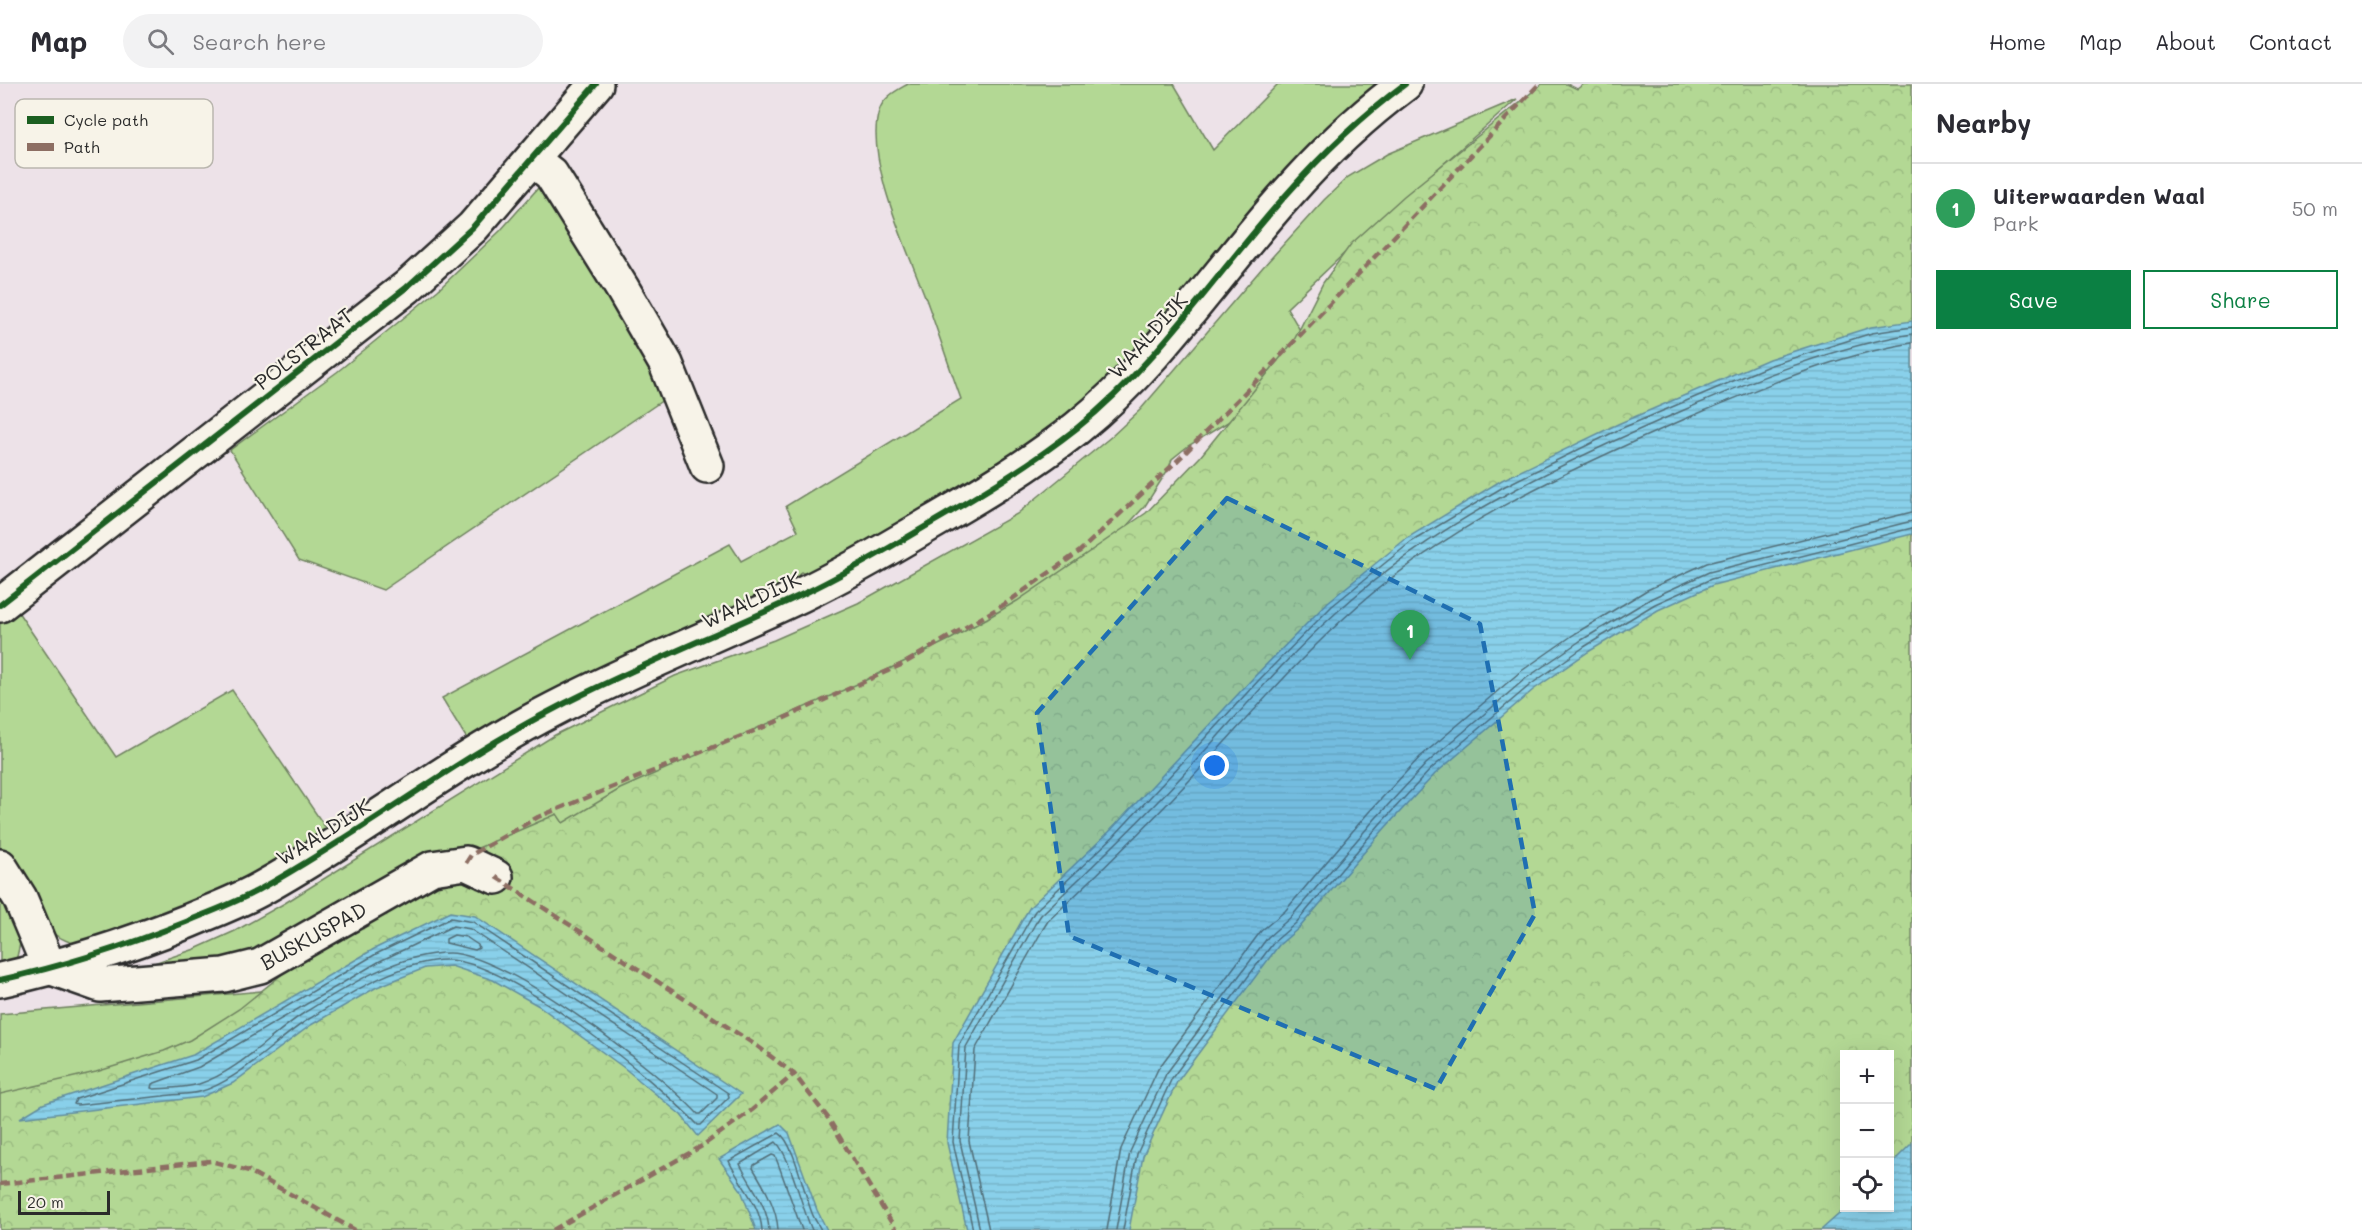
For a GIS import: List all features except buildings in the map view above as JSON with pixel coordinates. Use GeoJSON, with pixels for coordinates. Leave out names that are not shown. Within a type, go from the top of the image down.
{"type":"FeatureCollection","features":[{"type":"Feature","properties":{"kind":"street","name":"POLSTRAAT"},"geometry":{"type":"LineString","coordinates":[[0,605],[407,287],[473,227],[596,84]]}},
{"type":"Feature","properties":{"kind":"street","name":"WAALDIJK"},"geometry":{"type":"LineString","coordinates":[[0,980],[97,955],[150,936],[260,890],[491,744],[588,691],[802,594],[863,563],[1001,483],[1081,425],[1113,396],[1157,352],[1287,194],[1330,148],[1375,106],[1405,84]]}},
{"type":"Feature","properties":{"kind":"street"},"geometry":{"type":"LineString","coordinates":[[533,159],[551,174],[666,364],[707,466]]}},
{"type":"Feature","properties":{"kind":"street","name":"BUSKUSPAD"},"geometry":{"type":"LineString","coordinates":[[49,967],[100,985],[224,975],[260,966],[432,868],[466,863],[496,877]]}},
{"type":"Feature","properties":{"kind":"street"},"geometry":{"type":"LineString","coordinates":[[0,866],[20,898],[49,967]]}},
{"type":"Feature","properties":{"kind":"highlighted area"},"geometry":{"type":"Polygon","coordinates":[[[1227,498],[1480,624],[1535,914],[1436,1089],[1069,936],[1037,713],[1227,498]]]}},
{"type":"Feature","properties":{"kind":"green space"},"geometry":{"type":"Polygon","coordinates":[[[908,84],[1174,84],[1213,150],[1278,84],[1392,84],[1201,287],[1054,435],[814,579],[801,572],[784,593],[472,747],[442,698],[730,544],[741,561],[798,531],[786,506],[961,399],[891,206],[878,154],[876,131],[881,106],[890,95],[908,84]]]}},
{"type":"Feature","properties":{"kind":"green space"},"geometry":{"type":"Polygon","coordinates":[[[1542,84],[1567,84],[1577,89],[1584,84],[1912,84],[1912,1230],[0,1230],[0,1094],[96,1072],[164,1051],[190,1040],[239,1009],[306,955],[471,851],[557,814],[563,823],[620,789],[864,681],[951,639],[1017,601],[1146,513],[1200,457],[1293,342],[1323,283],[1351,244],[1404,196],[1542,84]]]}},
{"type":"Feature","properties":{"kind":"green space"},"geometry":{"type":"Polygon","coordinates":[[[1517,99],[1375,224],[1287,308],[1318,361],[1261,402],[1188,446],[1172,459],[1169,468],[1145,506],[1089,567],[971,652],[263,961],[119,975],[195,949],[235,931],[285,903],[555,735],[675,676],[774,640],[858,603],[1017,514],[1140,410],[1263,267],[1348,177],[1387,154],[1517,99]]]}},
{"type":"Feature","properties":{"kind":"green space"},"geometry":{"type":"Polygon","coordinates":[[[539,187],[650,354],[666,398],[383,590],[299,560],[230,450],[337,372],[438,290],[500,231],[539,187]]]}},
{"type":"Feature","properties":{"kind":"green space"},"geometry":{"type":"Polygon","coordinates":[[[16,609],[116,757],[232,690],[332,837],[304,854],[91,948],[66,940],[44,927],[0,851],[0,621],[16,609]]]}},
{"type":"Feature","properties":{"kind":"green space"},"geometry":{"type":"Polygon","coordinates":[[[0,882],[22,935],[16,961],[0,974],[0,882]]]}},
{"type":"Feature","properties":{"kind":"green space"},"geometry":{"type":"Polygon","coordinates":[[[285,989],[0,1173],[0,1014],[285,989]]]}},
{"type":"Feature","properties":{"kind":"water"},"geometry":{"type":"Polygon","coordinates":[[[1912,321],[1912,534],[1713,585],[1658,610],[1588,652],[1533,690],[1435,774],[1300,927],[1279,945],[1177,1082],[1143,1156],[1129,1230],[967,1230],[947,1143],[953,1043],[1024,917],[1030,907],[1109,832],[1255,676],[1328,602],[1407,538],[1502,480],[1618,424],[1769,359],[1871,327],[1912,321]]]}},
{"type":"Feature","properties":{"kind":"water"},"geometry":{"type":"Polygon","coordinates":[[[450,912],[475,916],[741,1094],[698,1136],[681,1115],[623,1067],[539,1006],[493,980],[451,966],[425,968],[377,987],[311,1025],[233,1083],[202,1097],[20,1118],[43,1104],[193,1055],[374,949],[450,912]]]}},
{"type":"Feature","properties":{"kind":"water"},"geometry":{"type":"Polygon","coordinates":[[[780,1124],[789,1133],[817,1210],[827,1230],[756,1230],[741,1190],[719,1159],[780,1124]]]}},
{"type":"Feature","properties":{"kind":"water"},"geometry":{"type":"Polygon","coordinates":[[[1912,1143],[1912,1230],[1821,1230],[1841,1212],[1894,1212],[1894,1161],[1912,1143]]]}},
{"type":"Feature","properties":{"kind":"marked path"},"geometry":{"type":"LineString","coordinates":[[466,863],[471,855],[538,817],[769,725],[903,664],[1005,604],[1080,551],[1178,460],[1268,369],[1539,84]]}},
{"type":"Feature","properties":{"kind":"marked path"},"geometry":{"type":"LineString","coordinates":[[496,877],[757,1046],[794,1074],[828,1118],[896,1230]]}},
{"type":"Feature","properties":{"kind":"marked path"},"geometry":{"type":"LineString","coordinates":[[553,1230],[702,1146],[752,1110],[794,1074]]}},
{"type":"Feature","properties":{"kind":"marked path"},"geometry":{"type":"LineString","coordinates":[[0,1184],[211,1161],[249,1171],[355,1230]]}},
{"type":"Feature","properties":{"kind":"cycle path"},"geometry":{"type":"LineString","coordinates":[[0,605],[407,287],[473,227],[596,84]]}},
{"type":"Feature","properties":{"kind":"cycle path"},"geometry":{"type":"LineString","coordinates":[[0,980],[118,947],[245,897],[301,866],[517,729],[615,679],[834,579],[1004,479],[1059,442],[1107,402],[1161,345],[1301,179],[1358,122],[1405,84]]}},
{"type":"Feature","properties":{"kind":"place","name":"Uiterwaarden Waal"},"geometry":{"type":"Point","coordinates":[1410,660]}}]}
